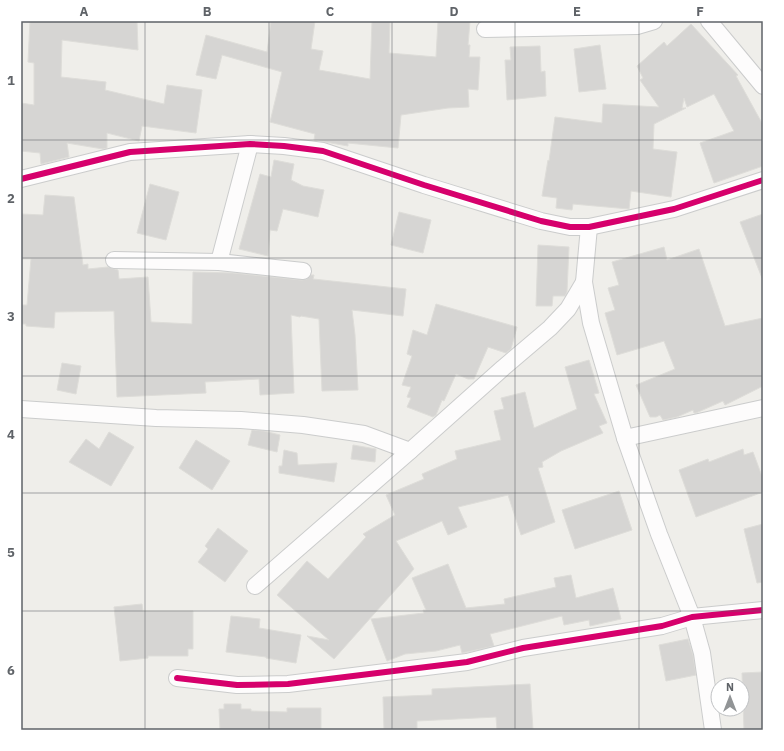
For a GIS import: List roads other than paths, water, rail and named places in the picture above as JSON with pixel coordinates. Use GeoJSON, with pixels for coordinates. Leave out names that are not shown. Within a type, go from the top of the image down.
{"type":"FeatureCollection","features":[{"type":"Feature","properties":{"kind":"street"},"geometry":{"type":"LineString","coordinates":[[485,29],[637,26],[654,21]]}},
{"type":"Feature","properties":{"kind":"street"},"geometry":{"type":"LineString","coordinates":[[709,21],[763,86]]}},
{"type":"Feature","properties":{"kind":"street"},"geometry":{"type":"LineString","coordinates":[[21,179],[130,152],[250,144],[284,146],[323,151],[541,222],[570,227],[589,227],[674,209],[763,180]]}},
{"type":"Feature","properties":{"kind":"street"},"geometry":{"type":"LineString","coordinates":[[220,262],[250,144]]}},
{"type":"Feature","properties":{"kind":"street"},"geometry":{"type":"LineString","coordinates":[[589,227],[584,282],[591,323],[625,438],[659,534],[692,617],[702,653],[713,730]]}},
{"type":"Feature","properties":{"kind":"street"},"geometry":{"type":"LineString","coordinates":[[114,260],[220,262],[302,271]]}},
{"type":"Feature","properties":{"kind":"street"},"geometry":{"type":"LineString","coordinates":[[255,586],[550,328],[568,309],[584,282]]}},
{"type":"Feature","properties":{"kind":"street"},"geometry":{"type":"LineString","coordinates":[[625,438],[763,408]]}},
{"type":"Feature","properties":{"kind":"street"},"geometry":{"type":"LineString","coordinates":[[21,409],[156,418],[241,420],[302,425],[364,434],[410,451]]}},
{"type":"Feature","properties":{"kind":"street"},"geometry":{"type":"LineString","coordinates":[[176,678],[237,685],[288,684],[467,662],[523,648],[662,626],[692,617],[763,610]]}}]}
